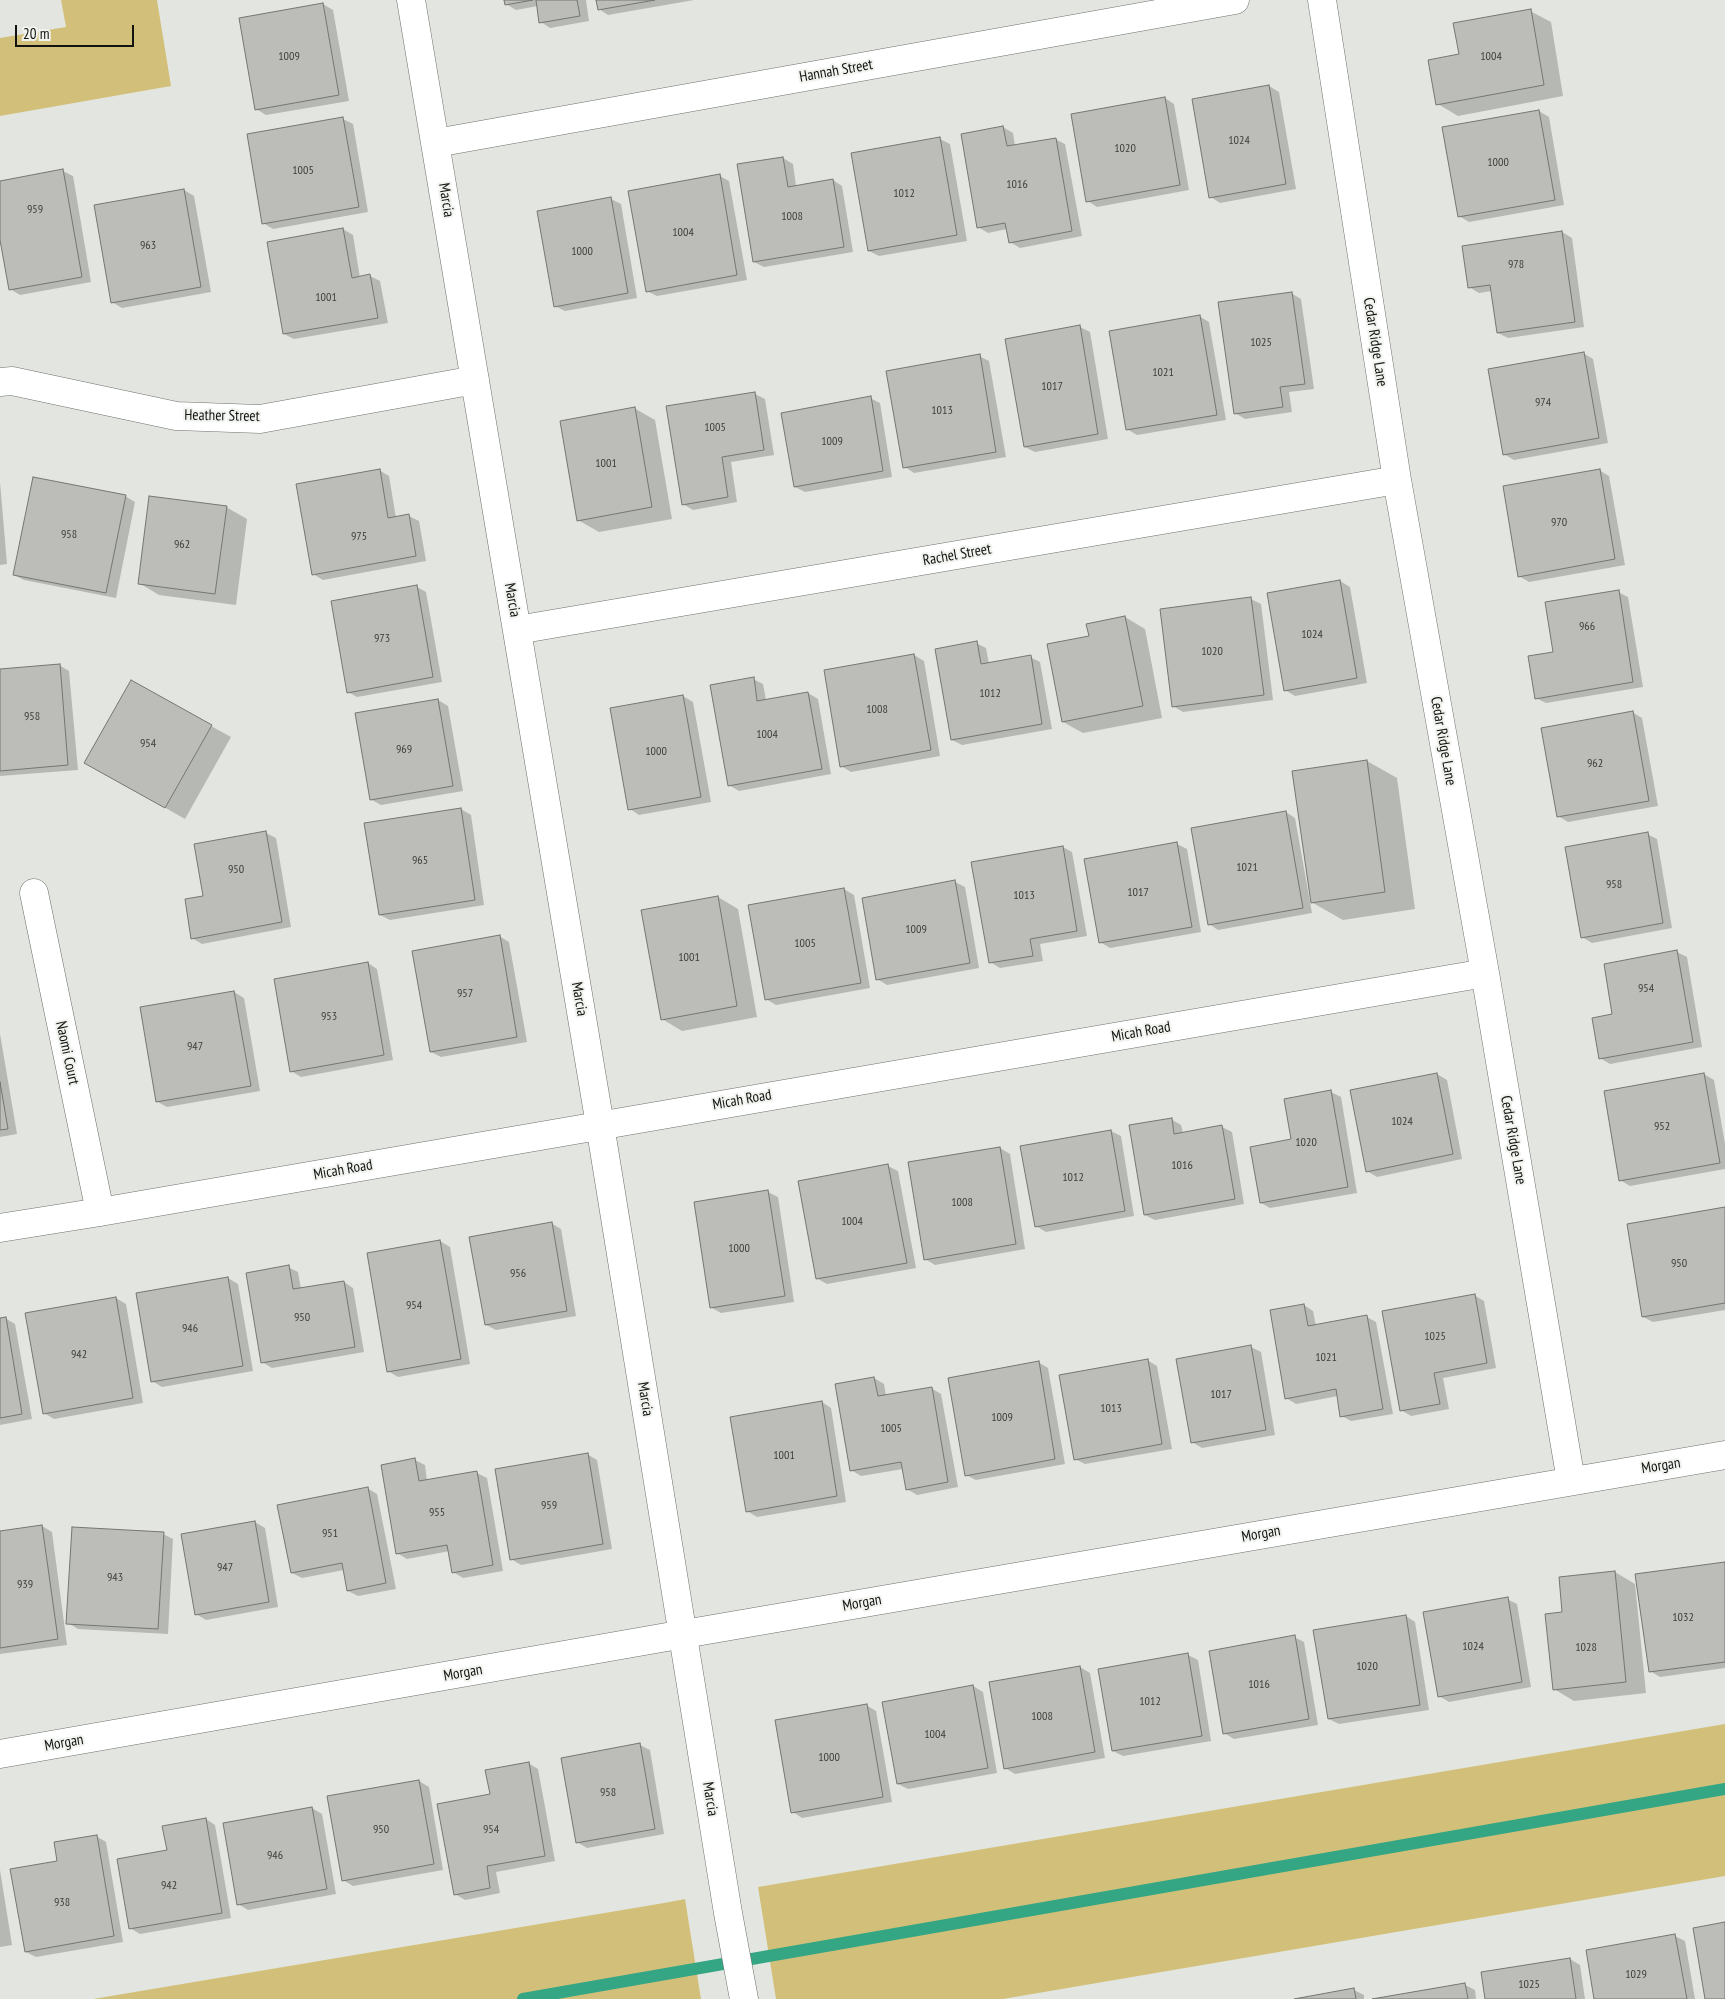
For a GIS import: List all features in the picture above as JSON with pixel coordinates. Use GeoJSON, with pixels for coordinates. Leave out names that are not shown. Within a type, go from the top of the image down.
{"type":"FeatureCollection","features":[{"type":"Feature","properties":{"kind":"street","name":"Marcia"},"geometry":{"type":"LineString","coordinates":[[411,0],[600,1125],[728,1913],[744,1999]]}},
{"type":"Feature","properties":{"kind":"street","name":"Hannah Street"},"geometry":{"type":"LineString","coordinates":[[436,143],[1235,0]]}},
{"type":"Feature","properties":{"kind":"street","name":"Cedar Ridge Lane"},"geometry":{"type":"LineString","coordinates":[[1322,0],[1397,480],[1571,1481]]}},
{"type":"Feature","properties":{"kind":"street","name":"Heather Street"},"geometry":{"type":"LineString","coordinates":[[0,382],[12,381],[176,416],[260,419],[475,380]]}},
{"type":"Feature","properties":{"kind":"street","name":"Rachel Street"},"geometry":{"type":"LineString","coordinates":[[517,630],[1397,480]]}},
{"type":"Feature","properties":{"kind":"street","name":"Naomi Court"},"geometry":{"type":"LineString","coordinates":[[34,893],[100,1212]]}},
{"type":"Feature","properties":{"kind":"street","name":"Micah Road"},"geometry":{"type":"LineString","coordinates":[[0,1228],[1484,973]]}},
{"type":"Feature","properties":{"kind":"street","name":"Morgan"},"geometry":{"type":"LineString","coordinates":[[0,1754],[1725,1455]]}},
{"type":"Feature","properties":{"kind":"shaded area"},"geometry":{"type":"Polygon","coordinates":[[[61,0],[157,0],[171,86],[0,116],[0,38],[66,27],[61,0]]]}},
{"type":"Feature","properties":{"kind":"shaded area"},"geometry":{"type":"Polygon","coordinates":[[[1725,1724],[1725,1876],[1003,1999],[776,1999],[758,1887],[1725,1724]]]}},
{"type":"Feature","properties":{"kind":"shaded area"},"geometry":{"type":"Polygon","coordinates":[[[685,1899],[701,1999],[93,1999],[664,1903],[685,1899]]]}},
{"type":"Feature","properties":{"kind":"building"},"geometry":{"type":"Polygon","coordinates":[[[504,0],[533,0],[505,5],[504,0]]]}},
{"type":"Feature","properties":{"kind":"building"},"geometry":{"type":"Polygon","coordinates":[[[536,0],[577,0],[580,16],[539,23],[536,0]]]}},
{"type":"Feature","properties":{"kind":"building"},"geometry":{"type":"Polygon","coordinates":[[[596,0],[655,0],[598,10],[596,0]]]}},
{"type":"Feature","properties":{"kind":"building"},"geometry":{"type":"Polygon","coordinates":[[[323,3],[339,95],[255,110],[239,18],[323,3]]]}},
{"type":"Feature","properties":{"kind":"building"},"geometry":{"type":"Polygon","coordinates":[[[1531,9],[1544,85],[1436,105],[1428,60],[1459,54],[1453,23],[1531,9]]]}},
{"type":"Feature","properties":{"kind":"building"},"geometry":{"type":"Polygon","coordinates":[[[1269,85],[1286,184],[1209,198],[1192,99],[1269,85]]]}},
{"type":"Feature","properties":{"kind":"building"},"geometry":{"type":"Polygon","coordinates":[[[1165,97],[1180,185],[1086,202],[1071,114],[1165,97]]]}},
{"type":"Feature","properties":{"kind":"building"},"geometry":{"type":"Polygon","coordinates":[[[1539,110],[1555,200],[1458,217],[1442,127],[1539,110]]]}},
{"type":"Feature","properties":{"kind":"building"},"geometry":{"type":"Polygon","coordinates":[[[343,117],[359,207],[262,224],[247,134],[343,117]]]}},
{"type":"Feature","properties":{"kind":"building"},"geometry":{"type":"Polygon","coordinates":[[[1003,126],[1007,146],[1056,138],[1072,231],[1009,243],[1005,223],[977,228],[961,134],[1003,126]]]}},
{"type":"Feature","properties":{"kind":"building"},"geometry":{"type":"Polygon","coordinates":[[[940,137],[957,235],[868,251],[851,153],[940,137]]]}},
{"type":"Feature","properties":{"kind":"building"},"geometry":{"type":"Polygon","coordinates":[[[783,157],[788,187],[833,179],[844,247],[753,262],[737,164],[783,157]]]}},
{"type":"Feature","properties":{"kind":"building"},"geometry":{"type":"Polygon","coordinates":[[[63,169],[82,277],[9,290],[0,240],[0,181],[63,169]]]}},
{"type":"Feature","properties":{"kind":"building"},"geometry":{"type":"Polygon","coordinates":[[[720,174],[737,275],[646,292],[628,191],[720,174]]]}},
{"type":"Feature","properties":{"kind":"building"},"geometry":{"type":"Polygon","coordinates":[[[184,189],[201,287],[111,303],[94,205],[184,189]]]}},
{"type":"Feature","properties":{"kind":"building"},"geometry":{"type":"Polygon","coordinates":[[[611,197],[628,293],[554,307],[537,211],[611,197]]]}},
{"type":"Feature","properties":{"kind":"building"},"geometry":{"type":"Polygon","coordinates":[[[343,228],[352,278],[370,274],[378,318],[283,334],[267,242],[343,228]]]}},
{"type":"Feature","properties":{"kind":"building"},"geometry":{"type":"Polygon","coordinates":[[[1562,231],[1575,322],[1497,333],[1490,285],[1468,288],[1462,246],[1562,231]]]}},
{"type":"Feature","properties":{"kind":"building"},"geometry":{"type":"Polygon","coordinates":[[[1292,292],[1305,384],[1280,387],[1283,407],[1234,414],[1218,302],[1292,292]]]}},
{"type":"Feature","properties":{"kind":"building"},"geometry":{"type":"Polygon","coordinates":[[[1200,315],[1217,415],[1126,430],[1109,331],[1200,315]]]}},
{"type":"Feature","properties":{"kind":"building"},"geometry":{"type":"Polygon","coordinates":[[[1080,325],[1098,434],[1024,447],[1005,339],[1080,325]]]}},
{"type":"Feature","properties":{"kind":"building"},"geometry":{"type":"Polygon","coordinates":[[[1584,352],[1599,438],[1503,455],[1488,369],[1584,352]]]}},
{"type":"Feature","properties":{"kind":"building"},"geometry":{"type":"Polygon","coordinates":[[[980,354],[996,452],[903,468],[886,371],[980,354]]]}},
{"type":"Feature","properties":{"kind":"building"},"geometry":{"type":"Polygon","coordinates":[[[755,392],[764,450],[722,457],[728,497],[682,505],[666,406],[755,392]]]}},
{"type":"Feature","properties":{"kind":"building"},"geometry":{"type":"Polygon","coordinates":[[[871,396],[883,471],[794,487],[781,413],[871,396]]]}},
{"type":"Feature","properties":{"kind":"building"},"geometry":{"type":"Polygon","coordinates":[[[635,407],[652,507],[577,521],[560,421],[635,407]]]}},
{"type":"Feature","properties":{"kind":"building"},"geometry":{"type":"Polygon","coordinates":[[[380,469],[388,518],[409,514],[416,556],[312,575],[296,484],[380,469]]]}},
{"type":"Feature","properties":{"kind":"building"},"geometry":{"type":"Polygon","coordinates":[[[1600,469],[1615,559],[1518,577],[1503,486],[1600,469]]]}},
{"type":"Feature","properties":{"kind":"building"},"geometry":{"type":"Polygon","coordinates":[[[33,477],[126,495],[106,593],[13,575],[33,477]]]}},
{"type":"Feature","properties":{"kind":"building"},"geometry":{"type":"Polygon","coordinates":[[[149,496],[227,506],[215,594],[138,584],[149,496]]]}},
{"type":"Feature","properties":{"kind":"building"},"geometry":{"type":"Polygon","coordinates":[[[1340,580],[1357,678],[1284,691],[1267,593],[1340,580]]]}},
{"type":"Feature","properties":{"kind":"building"},"geometry":{"type":"Polygon","coordinates":[[[417,585],[433,677],[347,693],[331,601],[417,585]]]}},
{"type":"Feature","properties":{"kind":"building"},"geometry":{"type":"Polygon","coordinates":[[[1619,590],[1633,682],[1535,699],[1528,656],[1553,652],[1545,602],[1619,590]]]}},
{"type":"Feature","properties":{"kind":"building"},"geometry":{"type":"Polygon","coordinates":[[[1251,597],[1264,695],[1172,707],[1160,609],[1251,597]]]}},
{"type":"Feature","properties":{"kind":"building"},"geometry":{"type":"Polygon","coordinates":[[[1125,616],[1143,706],[1062,722],[1047,644],[1089,636],[1086,624],[1125,616]]]}},
{"type":"Feature","properties":{"kind":"building"},"geometry":{"type":"Polygon","coordinates":[[[977,641],[981,664],[1031,655],[1042,724],[951,740],[935,649],[977,641]]]}},
{"type":"Feature","properties":{"kind":"building"},"geometry":{"type":"Polygon","coordinates":[[[914,654],[931,750],[840,767],[824,670],[914,654]]]}},
{"type":"Feature","properties":{"kind":"building"},"geometry":{"type":"Polygon","coordinates":[[[60,664],[68,765],[0,771],[0,669],[60,664]]]}},
{"type":"Feature","properties":{"kind":"building"},"geometry":{"type":"Polygon","coordinates":[[[754,677],[757,701],[808,692],[822,769],[728,786],[710,685],[754,677]]]}},
{"type":"Feature","properties":{"kind":"building"},"geometry":{"type":"Polygon","coordinates":[[[131,680],[212,725],[165,808],[84,763],[131,680]]]}},
{"type":"Feature","properties":{"kind":"building"},"geometry":{"type":"Polygon","coordinates":[[[683,695],[701,797],[628,810],[610,708],[683,695]]]}},
{"type":"Feature","properties":{"kind":"building"},"geometry":{"type":"Polygon","coordinates":[[[438,699],[453,786],[370,800],[355,713],[438,699]]]}},
{"type":"Feature","properties":{"kind":"building"},"geometry":{"type":"Polygon","coordinates":[[[1633,711],[1649,801],[1557,817],[1541,728],[1633,711]]]}},
{"type":"Feature","properties":{"kind":"building"},"geometry":{"type":"Polygon","coordinates":[[[1367,760],[1385,892],[1311,903],[1292,771],[1367,760]]]}},
{"type":"Feature","properties":{"kind":"building"},"geometry":{"type":"Polygon","coordinates":[[[461,808],[475,900],[379,915],[364,823],[461,808]]]}},
{"type":"Feature","properties":{"kind":"building"},"geometry":{"type":"Polygon","coordinates":[[[1286,811],[1303,908],[1208,925],[1191,828],[1286,811]]]}},
{"type":"Feature","properties":{"kind":"building"},"geometry":{"type":"Polygon","coordinates":[[[266,831],[282,922],[191,939],[185,899],[203,896],[194,844],[266,831]]]}},
{"type":"Feature","properties":{"kind":"building"},"geometry":{"type":"Polygon","coordinates":[[[1648,832],[1663,923],[1581,938],[1565,847],[1648,832]]]}},
{"type":"Feature","properties":{"kind":"building"},"geometry":{"type":"Polygon","coordinates":[[[1177,842],[1192,927],[1099,943],[1084,859],[1177,842]]]}},
{"type":"Feature","properties":{"kind":"building"},"geometry":{"type":"Polygon","coordinates":[[[1063,846],[1077,931],[1030,939],[1033,956],[989,963],[971,862],[1063,846]]]}},
{"type":"Feature","properties":{"kind":"building"},"geometry":{"type":"Polygon","coordinates":[[[955,880],[970,963],[876,980],[862,898],[955,880]]]}},
{"type":"Feature","properties":{"kind":"building"},"geometry":{"type":"Polygon","coordinates":[[[844,888],[861,983],[765,1000],[748,905],[844,888]]]}},
{"type":"Feature","properties":{"kind":"building"},"geometry":{"type":"Polygon","coordinates":[[[718,896],[737,1006],[661,1020],[641,910],[718,896]]]}},
{"type":"Feature","properties":{"kind":"building"},"geometry":{"type":"Polygon","coordinates":[[[500,935],[517,1037],[430,1052],[412,951],[500,935]]]}},
{"type":"Feature","properties":{"kind":"building"},"geometry":{"type":"Polygon","coordinates":[[[1677,950],[1693,1042],[1599,1059],[1592,1018],[1612,1014],[1604,964],[1677,950]]]}},
{"type":"Feature","properties":{"kind":"building"},"geometry":{"type":"Polygon","coordinates":[[[368,962],[384,1055],[290,1072],[274,979],[368,962]]]}},
{"type":"Feature","properties":{"kind":"building"},"geometry":{"type":"Polygon","coordinates":[[[234,991],[251,1086],[156,1102],[140,1007],[234,991]]]}},
{"type":"Feature","properties":{"kind":"building"},"geometry":{"type":"Polygon","coordinates":[[[1437,1073],[1453,1154],[1366,1172],[1350,1090],[1437,1073]]]}},
{"type":"Feature","properties":{"kind":"building"},"geometry":{"type":"Polygon","coordinates":[[[1704,1073],[1720,1163],[1619,1181],[1604,1091],[1704,1073]]]}},
{"type":"Feature","properties":{"kind":"building"},"geometry":{"type":"Polygon","coordinates":[[[0,1082],[8,1129],[0,1130],[0,1082]]]}},
{"type":"Feature","properties":{"kind":"building"},"geometry":{"type":"Polygon","coordinates":[[[1331,1090],[1348,1187],[1260,1203],[1250,1147],[1291,1139],[1284,1099],[1331,1090]]]}},
{"type":"Feature","properties":{"kind":"building"},"geometry":{"type":"Polygon","coordinates":[[[1172,1118],[1174,1134],[1222,1125],[1235,1199],[1144,1215],[1129,1125],[1172,1118]]]}},
{"type":"Feature","properties":{"kind":"building"},"geometry":{"type":"Polygon","coordinates":[[[1111,1130],[1125,1211],[1035,1227],[1020,1146],[1111,1130]]]}},
{"type":"Feature","properties":{"kind":"building"},"geometry":{"type":"Polygon","coordinates":[[[1000,1147],[1016,1244],[924,1260],[908,1162],[1000,1147]]]}},
{"type":"Feature","properties":{"kind":"building"},"geometry":{"type":"Polygon","coordinates":[[[888,1164],[907,1263],[816,1279],[798,1181],[888,1164]]]}},
{"type":"Feature","properties":{"kind":"building"},"geometry":{"type":"Polygon","coordinates":[[[768,1190],[785,1296],[710,1308],[694,1202],[768,1190]]]}},
{"type":"Feature","properties":{"kind":"building"},"geometry":{"type":"Polygon","coordinates":[[[1725,1207],[1725,1303],[1642,1317],[1627,1224],[1725,1207]]]}},
{"type":"Feature","properties":{"kind":"building"},"geometry":{"type":"Polygon","coordinates":[[[552,1222],[567,1311],[485,1325],[469,1237],[552,1222]]]}},
{"type":"Feature","properties":{"kind":"building"},"geometry":{"type":"Polygon","coordinates":[[[440,1240],[461,1359],[387,1372],[367,1253],[440,1240]]]}},
{"type":"Feature","properties":{"kind":"building"},"geometry":{"type":"Polygon","coordinates":[[[289,1265],[293,1289],[344,1281],[355,1347],[261,1363],[246,1273],[289,1265]]]}},
{"type":"Feature","properties":{"kind":"building"},"geometry":{"type":"Polygon","coordinates":[[[228,1277],[243,1366],[151,1382],[136,1293],[228,1277]]]}},
{"type":"Feature","properties":{"kind":"building"},"geometry":{"type":"Polygon","coordinates":[[[1475,1294],[1487,1363],[1434,1373],[1440,1404],[1400,1411],[1382,1311],[1475,1294]]]}},
{"type":"Feature","properties":{"kind":"building"},"geometry":{"type":"Polygon","coordinates":[[[116,1297],[133,1398],[43,1414],[25,1313],[116,1297]]]}},
{"type":"Feature","properties":{"kind":"building"},"geometry":{"type":"Polygon","coordinates":[[[1304,1304],[1308,1326],[1367,1315],[1383,1409],[1340,1417],[1336,1389],[1285,1399],[1270,1310],[1304,1304]]]}},
{"type":"Feature","properties":{"kind":"building"},"geometry":{"type":"Polygon","coordinates":[[[6,1317],[22,1414],[0,1418],[0,1318],[6,1317]]]}},
{"type":"Feature","properties":{"kind":"building"},"geometry":{"type":"Polygon","coordinates":[[[1251,1345],[1266,1430],[1191,1443],[1176,1359],[1251,1345]]]}},
{"type":"Feature","properties":{"kind":"building"},"geometry":{"type":"Polygon","coordinates":[[[1148,1359],[1162,1444],[1074,1460],[1059,1375],[1148,1359]]]}},
{"type":"Feature","properties":{"kind":"building"},"geometry":{"type":"Polygon","coordinates":[[[1039,1361],[1055,1459],[965,1476],[948,1378],[1039,1361]]]}},
{"type":"Feature","properties":{"kind":"building"},"geometry":{"type":"Polygon","coordinates":[[[874,1377],[878,1396],[932,1387],[948,1482],[906,1490],[901,1462],[850,1471],[835,1384],[874,1377]]]}},
{"type":"Feature","properties":{"kind":"building"},"geometry":{"type":"Polygon","coordinates":[[[822,1401],[837,1496],[746,1512],[730,1417],[822,1401]]]}},
{"type":"Feature","properties":{"kind":"building"},"geometry":{"type":"Polygon","coordinates":[[[588,1453],[603,1544],[510,1560],[495,1469],[588,1453]]]}},
{"type":"Feature","properties":{"kind":"building"},"geometry":{"type":"Polygon","coordinates":[[[415,1458],[419,1481],[477,1471],[493,1565],[452,1573],[447,1545],[396,1554],[381,1465],[415,1458]]]}},
{"type":"Feature","properties":{"kind":"building"},"geometry":{"type":"Polygon","coordinates":[[[368,1487],[386,1583],[347,1591],[342,1563],[291,1573],[277,1505],[368,1487]]]}},
{"type":"Feature","properties":{"kind":"building"},"geometry":{"type":"Polygon","coordinates":[[[255,1521],[269,1602],[195,1615],[181,1534],[255,1521]]]}},
{"type":"Feature","properties":{"kind":"building"},"geometry":{"type":"Polygon","coordinates":[[[42,1525],[58,1639],[0,1648],[0,1531],[42,1525]]]}},
{"type":"Feature","properties":{"kind":"building"},"geometry":{"type":"Polygon","coordinates":[[[72,1527],[164,1532],[158,1629],[66,1624],[72,1527]]]}},
{"type":"Feature","properties":{"kind":"building"},"geometry":{"type":"Polygon","coordinates":[[[1725,1562],[1725,1662],[1649,1672],[1635,1574],[1725,1562]]]}},
{"type":"Feature","properties":{"kind":"building"},"geometry":{"type":"Polygon","coordinates":[[[1615,1571],[1626,1682],[1553,1690],[1545,1614],[1562,1612],[1559,1577],[1615,1571]]]}},
{"type":"Feature","properties":{"kind":"building"},"geometry":{"type":"Polygon","coordinates":[[[1508,1597],[1522,1682],[1438,1697],[1423,1612],[1508,1597]]]}},
{"type":"Feature","properties":{"kind":"building"},"geometry":{"type":"Polygon","coordinates":[[[1406,1615],[1420,1705],[1328,1719],[1313,1630],[1406,1615]]]}},
{"type":"Feature","properties":{"kind":"building"},"geometry":{"type":"Polygon","coordinates":[[[1295,1635],[1309,1719],[1223,1734],[1209,1651],[1295,1635]]]}},
{"type":"Feature","properties":{"kind":"building"},"geometry":{"type":"Polygon","coordinates":[[[1188,1653],[1202,1736],[1112,1751],[1098,1669],[1188,1653]]]}},
{"type":"Feature","properties":{"kind":"building"},"geometry":{"type":"Polygon","coordinates":[[[1080,1666],[1095,1752],[1004,1769],[989,1682],[1080,1666]]]}},
{"type":"Feature","properties":{"kind":"building"},"geometry":{"type":"Polygon","coordinates":[[[973,1685],[988,1768],[897,1784],[882,1702],[973,1685]]]}},
{"type":"Feature","properties":{"kind":"building"},"geometry":{"type":"Polygon","coordinates":[[[867,1704],[883,1797],[791,1813],[775,1720],[867,1704]]]}},
{"type":"Feature","properties":{"kind":"building"},"geometry":{"type":"Polygon","coordinates":[[[640,1743],[655,1829],[576,1843],[561,1758],[640,1743]]]}},
{"type":"Feature","properties":{"kind":"building"},"geometry":{"type":"Polygon","coordinates":[[[529,1762],[545,1856],[487,1866],[490,1888],[454,1895],[437,1804],[490,1794],[485,1770],[529,1762]]]}},
{"type":"Feature","properties":{"kind":"building"},"geometry":{"type":"Polygon","coordinates":[[[419,1780],[434,1864],[342,1881],[327,1796],[419,1780]]]}},
{"type":"Feature","properties":{"kind":"building"},"geometry":{"type":"Polygon","coordinates":[[[312,1807],[327,1889],[237,1905],[223,1823],[312,1807]]]}},
{"type":"Feature","properties":{"kind":"building"},"geometry":{"type":"Polygon","coordinates":[[[206,1818],[222,1913],[129,1929],[117,1859],[167,1850],[162,1826],[206,1818]]]}},
{"type":"Feature","properties":{"kind":"building"},"geometry":{"type":"Polygon","coordinates":[[[97,1835],[114,1936],[25,1952],[10,1869],[57,1861],[54,1842],[97,1835]]]}},
{"type":"Feature","properties":{"kind":"building"},"geometry":{"type":"Polygon","coordinates":[[[1725,1922],[1725,1999],[1705,1999],[1693,1928],[1725,1922]]]}},
{"type":"Feature","properties":{"kind":"building"},"geometry":{"type":"Polygon","coordinates":[[[1675,1934],[1687,1999],[1594,1999],[1586,1950],[1675,1934]]]}},
{"type":"Feature","properties":{"kind":"building"},"geometry":{"type":"Polygon","coordinates":[[[1570,1958],[1576,1999],[1485,1999],[1481,1972],[1570,1958]]]}},
{"type":"Feature","properties":{"kind":"building"},"geometry":{"type":"Polygon","coordinates":[[[1465,1983],[1468,1999],[1372,1999],[1465,1983]]]}},
{"type":"Feature","properties":{"kind":"building"},"geometry":{"type":"Polygon","coordinates":[[[1354,1988],[1356,1999],[1294,1999],[1354,1988]]]}},
{"type":"Feature","properties":{"kind":"waterway"},"geometry":{"type":"LineString","coordinates":[[523,1999],[1725,1789]]}}]}
